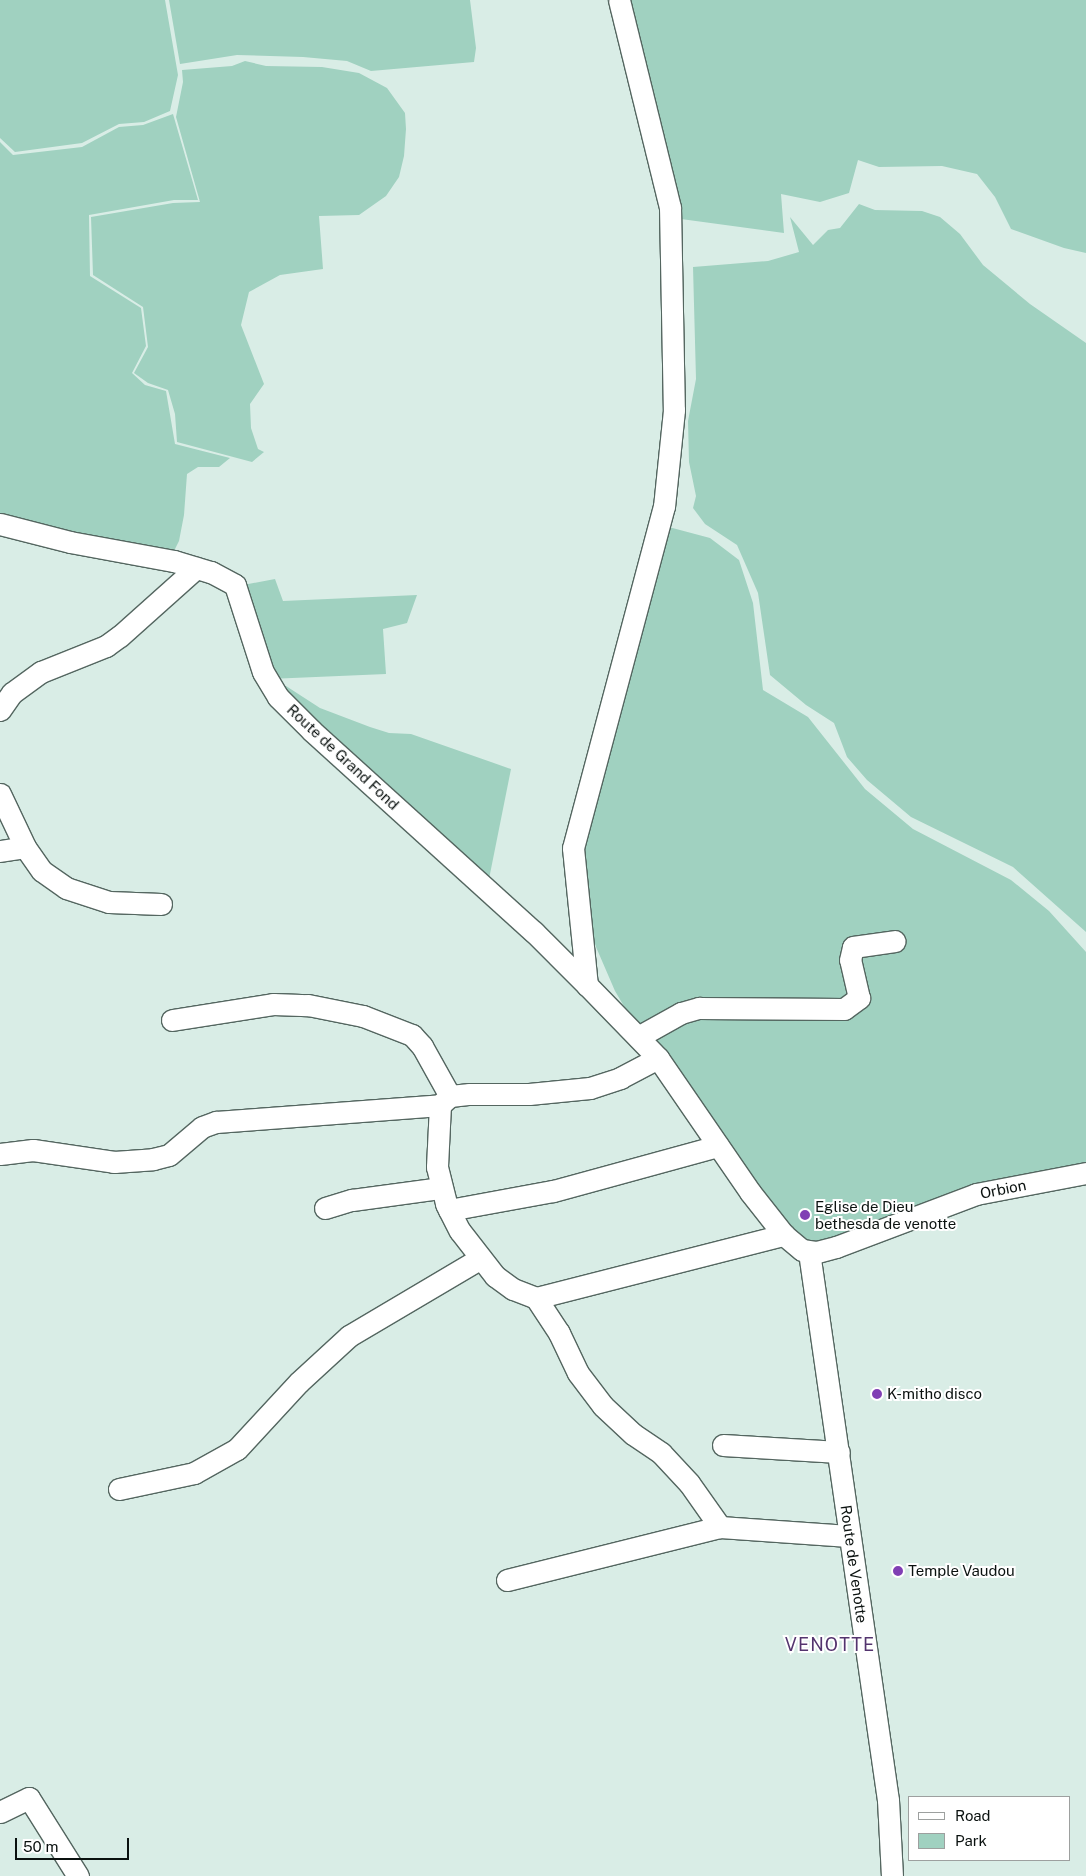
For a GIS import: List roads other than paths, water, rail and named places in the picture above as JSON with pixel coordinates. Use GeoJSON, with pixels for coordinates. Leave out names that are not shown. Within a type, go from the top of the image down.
{"type":"FeatureCollection","features":[{"type":"Feature","properties":{"kind":"street"},"geometry":{"type":"LineString","coordinates":[[587,985],[573,848],[664,506],[674,410],[670,207],[619,0]]}},
{"type":"Feature","properties":{"kind":"street","name":"Route de Grand Fond"},"geometry":{"type":"LineString","coordinates":[[0,524],[196,568],[235,585],[263,672],[278,697],[312,731],[534,932],[638,1037],[658,1058],[718,1146],[784,1235],[796,1246],[809,1252]]}},
{"type":"Feature","properties":{"kind":"street"},"geometry":{"type":"LineString","coordinates":[[0,710],[12,693],[41,672],[106,646],[120,636],[196,568]]}},
{"type":"Feature","properties":{"kind":"street"},"geometry":{"type":"LineString","coordinates":[[0,794],[25,847],[42,871],[66,888],[109,902],[161,904]]}},
{"type":"Feature","properties":{"kind":"street"},"geometry":{"type":"LineString","coordinates":[[0,850],[25,847]]}},
{"type":"Feature","properties":{"kind":"street"},"geometry":{"type":"LineString","coordinates":[[638,1037],[681,1013],[698,1008],[844,1009],[859,998],[850,960],[853,947],[895,942]]}},
{"type":"Feature","properties":{"kind":"street"},"geometry":{"type":"LineString","coordinates":[[172,1020],[273,1004],[308,1006],[363,1016],[412,1035],[422,1046],[445,1101],[437,1166],[441,1188],[449,1210],[479,1260],[513,1289],[536,1298],[559,1333],[578,1373],[604,1406],[632,1434],[661,1453],[690,1483],[720,1528]]}},
{"type":"Feature","properties":{"kind":"street"},"geometry":{"type":"LineString","coordinates":[[0,1154],[34,1150],[114,1162],[154,1159],[169,1155],[202,1127],[216,1122],[590,1088],[620,1078],[658,1058]]}},
{"type":"Feature","properties":{"kind":"street"},"geometry":{"type":"LineString","coordinates":[[449,1210],[554,1191],[718,1146]]}},
{"type":"Feature","properties":{"kind":"street","name":"Orbion"},"geometry":{"type":"LineString","coordinates":[[809,1252],[842,1244],[976,1194],[1086,1173]]}},
{"type":"Feature","properties":{"kind":"street"},"geometry":{"type":"LineString","coordinates":[[325,1208],[352,1200],[441,1188]]}},
{"type":"Feature","properties":{"kind":"street"},"geometry":{"type":"LineString","coordinates":[[536,1298],[784,1235]]}},
{"type":"Feature","properties":{"kind":"street","name":"Route de Venotte"},"geometry":{"type":"LineString","coordinates":[[809,1252],[888,1800],[892,1876]]}},
{"type":"Feature","properties":{"kind":"street"},"geometry":{"type":"LineString","coordinates":[[119,1489],[194,1473],[237,1449],[299,1382],[349,1336],[479,1260]]}},
{"type":"Feature","properties":{"kind":"street"},"geometry":{"type":"LineString","coordinates":[[723,1445],[839,1452]]}},
{"type":"Feature","properties":{"kind":"street"},"geometry":{"type":"LineString","coordinates":[[507,1580],[720,1528],[849,1536]]}},
{"type":"Feature","properties":{"kind":"street"},"geometry":{"type":"LineString","coordinates":[[0,1812],[29,1798],[78,1876]]}},
{"type":"Feature","properties":{"kind":"place","name":"Eglise de Dieu bethesda de venotte"},"geometry":{"type":"Point","coordinates":[805,1215]}},
{"type":"Feature","properties":{"kind":"place","name":"K-mitho disco"},"geometry":{"type":"Point","coordinates":[877,1394]}},
{"type":"Feature","properties":{"kind":"place","name":"Temple Vaudou"},"geometry":{"type":"Point","coordinates":[898,1571]}},
{"type":"Feature","properties":{"kind":"district","name":"VENOTTE"},"geometry":{"type":"Point","coordinates":[830,1645]}}]}
